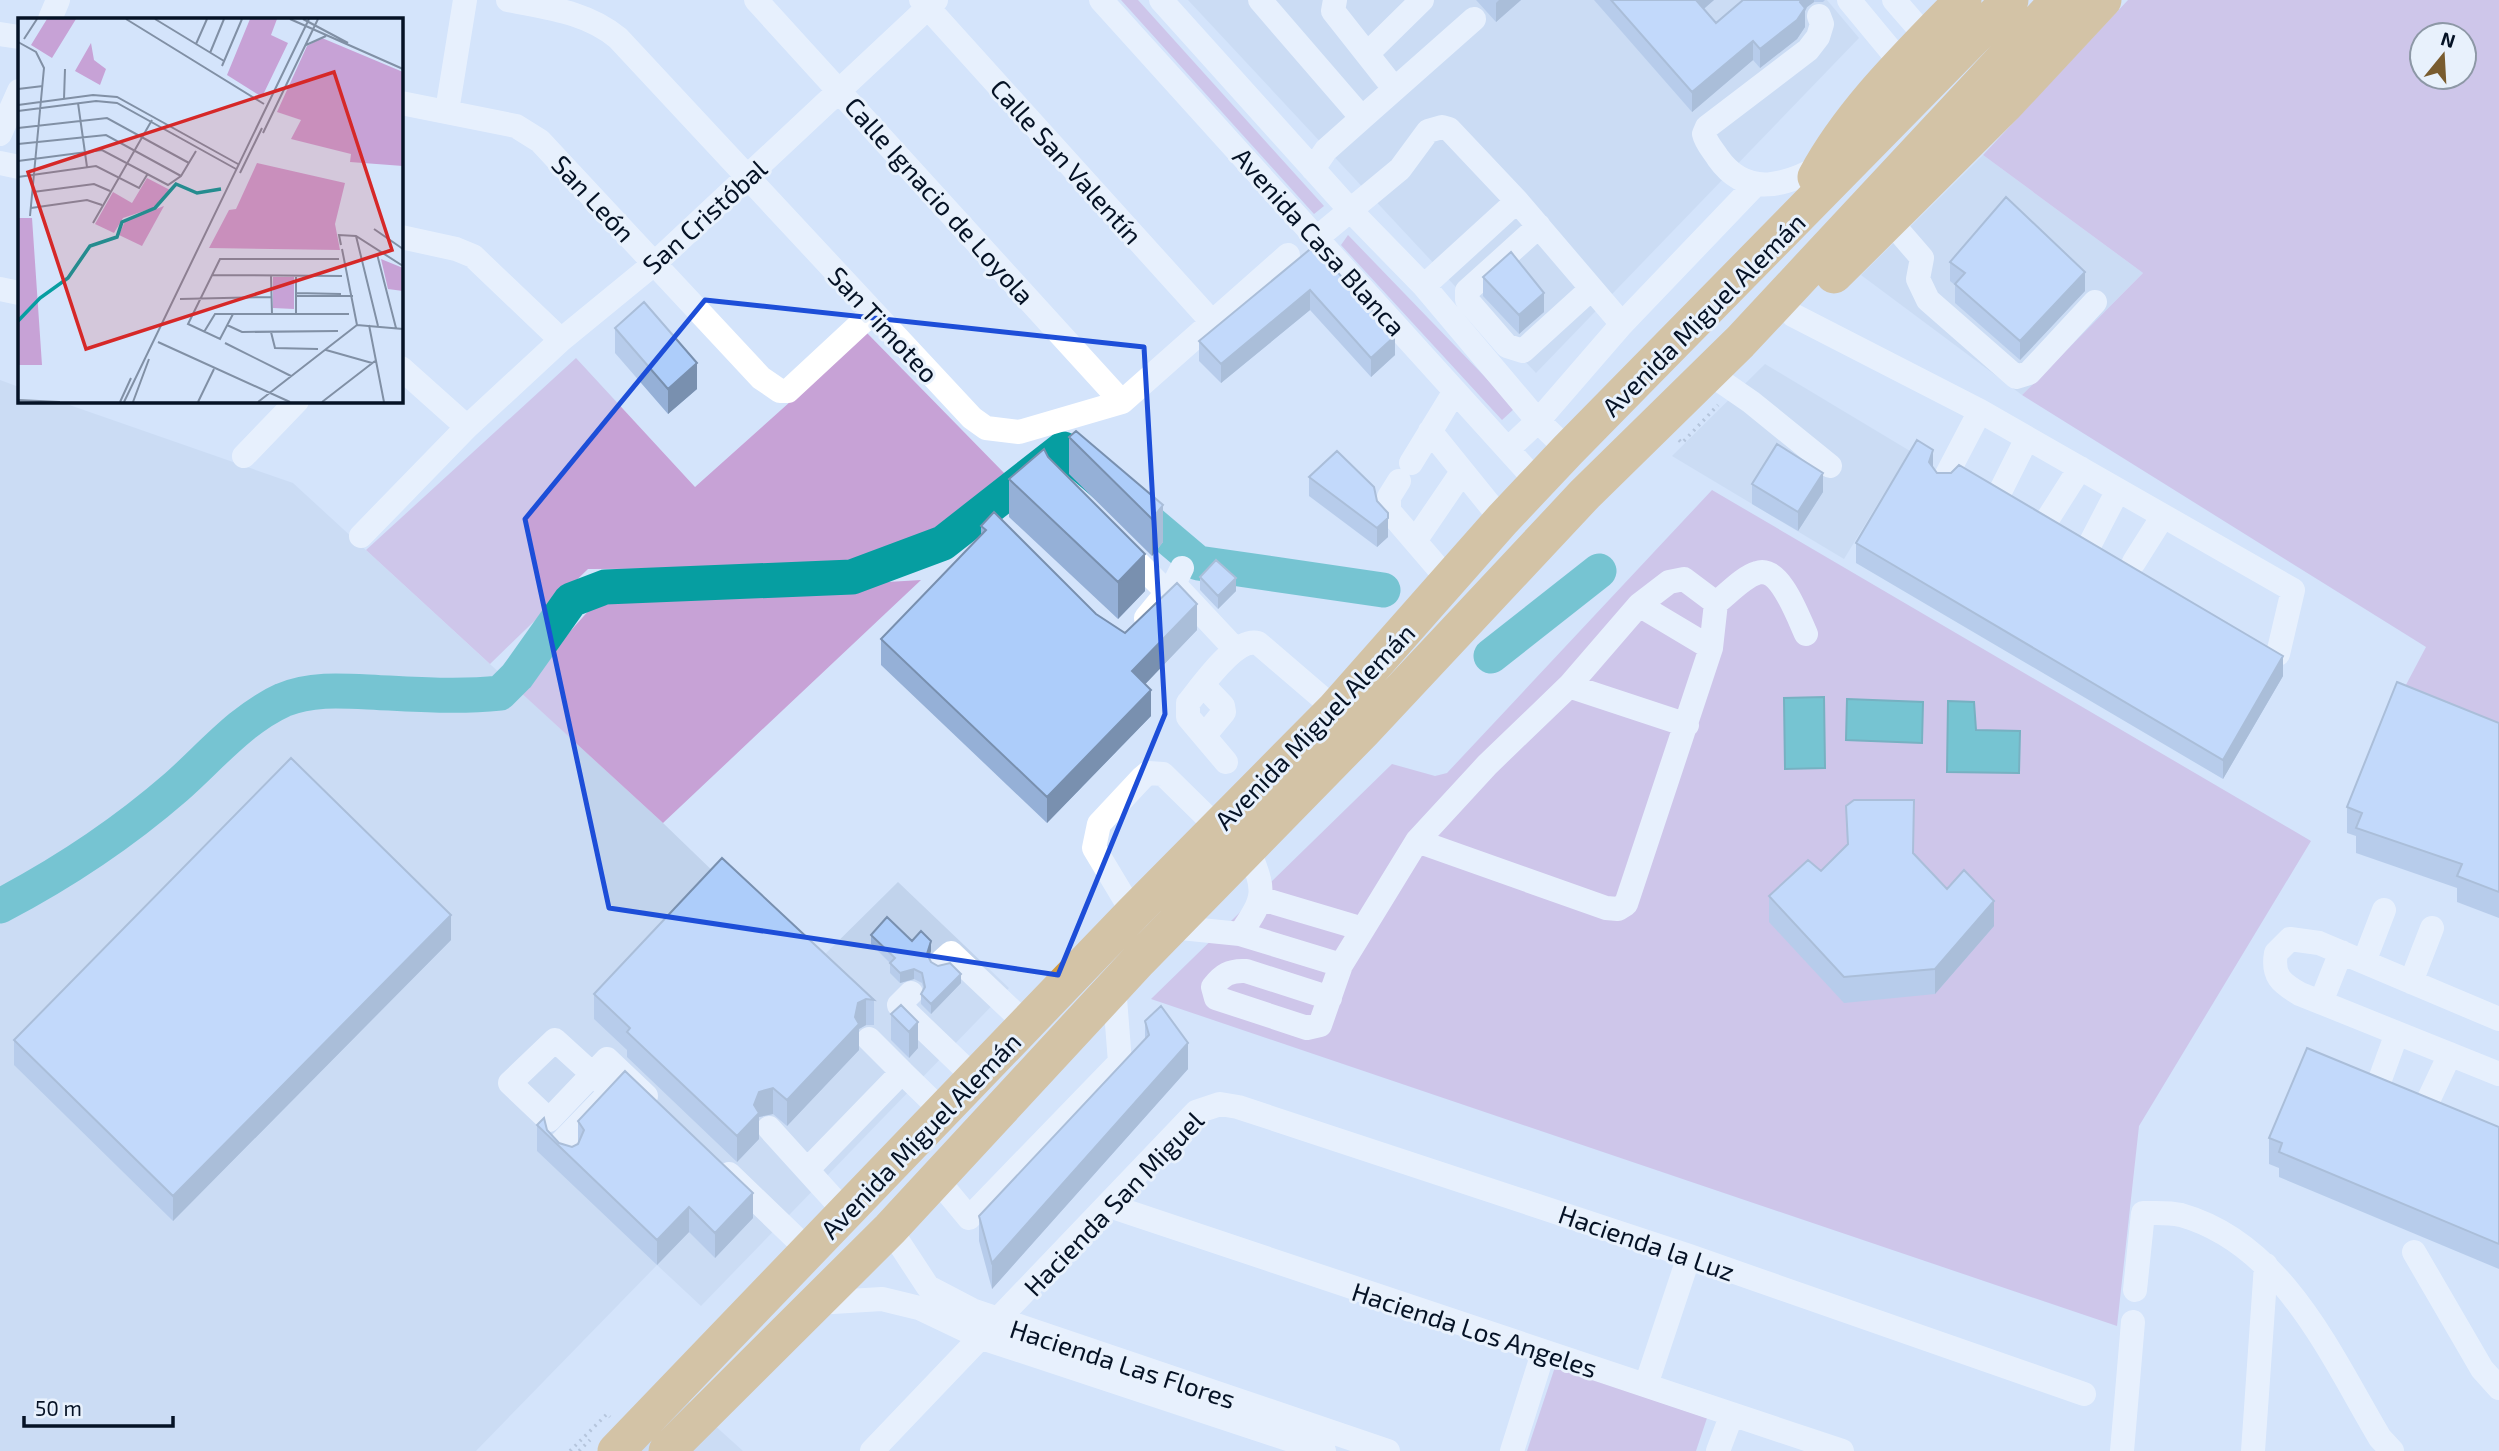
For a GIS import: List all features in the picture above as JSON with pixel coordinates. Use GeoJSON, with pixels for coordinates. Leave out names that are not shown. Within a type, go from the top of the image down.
{"type":"FeatureCollection","features":[{"type":"Feature","properties":{"kind":"highway"},"geometry":{"type":"LineString","coordinates":[[1787,230],[1823,165],[1902,64],[1963,0]]}},
{"type":"Feature","properties":{"kind":"highway","name":"Avenida Miguel Alemán"},"geometry":{"type":"LineString","coordinates":[[667,1451],[890,1229],[935,1177],[1114,986],[1363,732],[1585,494],[1740,342],[1986,51],[2010,0]]}},
{"type":"Feature","properties":{"kind":"highway","name":"Avenida Miguel Alemán"},"geometry":{"type":"LineString","coordinates":[[615,1451],[1133,913],[1335,709],[1502,520],[1787,230],[1986,51],[2059,0]]}},
{"type":"Feature","properties":{"kind":"highway"},"geometry":{"type":"LineString","coordinates":[[1740,342],[1793,315],[2006,104],[2104,0]]}},
{"type":"Feature","properties":{"kind":"street"},"geometry":{"type":"LineString","coordinates":[[50,18],[58,0]]}},
{"type":"Feature","properties":{"kind":"street"},"geometry":{"type":"LineString","coordinates":[[447,111],[465,0]]}},
{"type":"Feature","properties":{"kind":"street","name":"San Timoteo"},"geometry":{"type":"LineString","coordinates":[[508,0],[572,13],[601,23],[872,313],[972,418],[986,428],[1019,432],[1122,402],[1288,255]]}},
{"type":"Feature","properties":{"kind":"street","name":"Calle Ignacio de Loyola"},"geometry":{"type":"LineString","coordinates":[[756,0],[1122,402]]}},
{"type":"Feature","properties":{"kind":"street","name":"Avenida Casa Blanca"},"geometry":{"type":"LineString","coordinates":[[1101,0],[1538,483]]}},
{"type":"Feature","properties":{"kind":"street","name":"Avenida Casa Blanca"},"geometry":{"type":"LineString","coordinates":[[1161,0],[1313,170],[1424,286],[1538,421],[1569,450]]}},
{"type":"Feature","properties":{"kind":"street"},"geometry":{"type":"LineString","coordinates":[[1260,0],[1362,118]]}},
{"type":"Feature","properties":{"kind":"street"},"geometry":{"type":"LineString","coordinates":[[1335,0],[1333,11],[1393,87]]}},
{"type":"Feature","properties":{"kind":"street"},"geometry":{"type":"LineString","coordinates":[[1367,54],[1423,0]]}},
{"type":"Feature","properties":{"kind":"street"},"geometry":{"type":"LineString","coordinates":[[1849,0],[1902,64]]}},
{"type":"Feature","properties":{"kind":"street"},"geometry":{"type":"LineString","coordinates":[[1894,0],[1927,37]]}},
{"type":"Feature","properties":{"kind":"street","name":"San Cristóbal"},"geometry":{"type":"LineString","coordinates":[[361,536],[467,427],[561,340],[655,263],[748,178],[840,91],[928,2]]}},
{"type":"Feature","properties":{"kind":"street","name":"Calle San Valentín"},"geometry":{"type":"LineString","coordinates":[[928,2],[1213,323]]}},
{"type":"Feature","properties":{"kind":"street"},"geometry":{"type":"LineString","coordinates":[[1819,16],[1822,24],[1818,37],[1808,50],[1707,127],[1706,140],[1723,165],[1755,185],[1794,181],[1823,165]]}},
{"type":"Feature","properties":{"kind":"street"},"geometry":{"type":"LineString","coordinates":[[1313,170],[1326,150],[1393,87],[1474,19]]}},
{"type":"Feature","properties":{"kind":"street"},"geometry":{"type":"LineString","coordinates":[[0,34],[18,37]]}},
{"type":"Feature","properties":{"kind":"street"},"geometry":{"type":"LineString","coordinates":[[0,134],[18,92]]}},
{"type":"Feature","properties":{"kind":"street","name":"San León"},"geometry":{"type":"LineString","coordinates":[[402,103],[516,126],[540,141],[761,378],[780,391],[788,391],[872,313]]}},
{"type":"Feature","properties":{"kind":"street"},"geometry":{"type":"LineString","coordinates":[[1318,237],[1400,169],[1429,131],[1442,127],[1449,129],[1517,201],[1622,324]]}},
{"type":"Feature","properties":{"kind":"street"},"geometry":{"type":"LineString","coordinates":[[0,163],[18,167]]}},
{"type":"Feature","properties":{"kind":"street"},"geometry":{"type":"LineString","coordinates":[[1508,449],[1538,421],[1622,324],[1755,185]]}},
{"type":"Feature","properties":{"kind":"street"},"geometry":{"type":"LineString","coordinates":[[1424,286],[1517,201]]}},
{"type":"Feature","properties":{"kind":"street"},"geometry":{"type":"LineString","coordinates":[[1890,221],[1922,258],[1918,279],[1927,300],[2015,377],[2029,373],[2095,302]]}},
{"type":"Feature","properties":{"kind":"street"},"geometry":{"type":"LineString","coordinates":[[1539,226],[1468,291],[1467,300],[1507,346],[1523,351],[1591,289]]}},
{"type":"Feature","properties":{"kind":"street"},"geometry":{"type":"LineString","coordinates":[[402,237],[456,248],[473,256],[561,340]]}},
{"type":"Feature","properties":{"kind":"street"},"geometry":{"type":"LineString","coordinates":[[0,289],[18,293]]}},
{"type":"Feature","properties":{"kind":"street"},"geometry":{"type":"LineString","coordinates":[[1793,315],[1980,411],[2293,590],[2278,654]]}},
{"type":"Feature","properties":{"kind":"street"},"geometry":{"type":"LineString","coordinates":[[402,369],[467,427]]}},
{"type":"Feature","properties":{"kind":"street"},"geometry":{"type":"LineString","coordinates":[[1709,373],[1751,402],[1830,467]]}},
{"type":"Feature","properties":{"kind":"street"},"geometry":{"type":"LineString","coordinates":[[1450,582],[1389,511],[1390,497],[1455,391]]}},
{"type":"Feature","properties":{"kind":"street"},"geometry":{"type":"LineString","coordinates":[[244,456],[296,402]]}},
{"type":"Feature","properties":{"kind":"street"},"geometry":{"type":"LineString","coordinates":[[1944,480],[1980,411]]}},
{"type":"Feature","properties":{"kind":"street"},"geometry":{"type":"LineString","coordinates":[[1430,431],[1502,520]]}},
{"type":"Feature","properties":{"kind":"street"},"geometry":{"type":"LineString","coordinates":[[2000,492],[2027,438]]}},
{"type":"Feature","properties":{"kind":"street"},"geometry":{"type":"LineString","coordinates":[[2047,520],[2080,468]]}},
{"type":"Feature","properties":{"kind":"street"},"geometry":{"type":"LineString","coordinates":[[1415,541],[1462,472]]}},
{"type":"Feature","properties":{"kind":"street"},"geometry":{"type":"LineString","coordinates":[[2090,544],[2118,490]]}},
{"type":"Feature","properties":{"kind":"street"},"geometry":{"type":"LineString","coordinates":[[2134,562],[2163,516]]}},
{"type":"Feature","properties":{"kind":"street"},"geometry":{"type":"LineString","coordinates":[[1108,533],[1175,581],[1235,649]]}},
{"type":"Feature","properties":{"kind":"street"},"geometry":{"type":"LineString","coordinates":[[1417,841],[1606,908],[1618,909],[1626,904],[1687,725],[1711,649],[1716,603],[1757,573],[1769,573],[1780,582],[1806,634]]}},
{"type":"Feature","properties":{"kind":"street"},"geometry":{"type":"LineString","coordinates":[[1330,998],[1341,965],[1417,841],[1487,765],[1569,686],[1639,605],[1669,582],[1684,579],[1716,603]]}},
{"type":"Feature","properties":{"kind":"street"},"geometry":{"type":"LineString","coordinates":[[1130,637],[1175,581]]}},
{"type":"Feature","properties":{"kind":"street"},"geometry":{"type":"LineString","coordinates":[[1639,605],[1711,649]]}},
{"type":"Feature","properties":{"kind":"street"},"geometry":{"type":"LineString","coordinates":[[1226,762],[1188,717],[1187,709],[1203,685],[1235,649],[1248,641],[1258,643],[1335,709]]}},
{"type":"Feature","properties":{"kind":"street"},"geometry":{"type":"LineString","coordinates":[[1569,686],[1687,725]]}},
{"type":"Feature","properties":{"kind":"street"},"geometry":{"type":"LineString","coordinates":[[1133,913],[1094,848],[1099,824],[1142,778],[1148,774],[1163,774],[1217,828]]}},
{"type":"Feature","properties":{"kind":"street"},"geometry":{"type":"LineString","coordinates":[[1240,934],[1262,899],[1259,877],[1248,848]]}},
{"type":"Feature","properties":{"kind":"street"},"geometry":{"type":"LineString","coordinates":[[1262,899],[1363,929]]}},
{"type":"Feature","properties":{"kind":"street"},"geometry":{"type":"LineString","coordinates":[[2364,962],[2384,910]]}},
{"type":"Feature","properties":{"kind":"street"},"geometry":{"type":"LineString","coordinates":[[1171,927],[1240,934],[1341,965]]}},
{"type":"Feature","properties":{"kind":"street"},"geometry":{"type":"LineString","coordinates":[[2411,982],[2432,928]]}},
{"type":"Feature","properties":{"kind":"street"},"geometry":{"type":"LineString","coordinates":[[2499,1018],[2319,943],[2290,939],[2276,953],[2275,973],[2281,983],[2320,1002],[2499,1074]]}},
{"type":"Feature","properties":{"kind":"street"},"geometry":{"type":"LineString","coordinates":[[2320,1002],[2340,952]]}},
{"type":"Feature","properties":{"kind":"street"},"geometry":{"type":"LineString","coordinates":[[942,961],[951,953],[1026,1024]]}},
{"type":"Feature","properties":{"kind":"street"},"geometry":{"type":"LineString","coordinates":[[935,1177],[969,1218],[1120,1062],[1114,986]]}},
{"type":"Feature","properties":{"kind":"street"},"geometry":{"type":"LineString","coordinates":[[911,993],[899,1005],[974,1077]]}},
{"type":"Feature","properties":{"kind":"street"},"geometry":{"type":"LineString","coordinates":[[2378,1085],[2397,1033]]}},
{"type":"Feature","properties":{"kind":"street"},"geometry":{"type":"LineString","coordinates":[[869,1039],[942,1111]]}},
{"type":"Feature","properties":{"kind":"street"},"geometry":{"type":"LineString","coordinates":[[569,1158],[558,1146],[611,1091],[555,1040],[510,1083],[549,1120],[607,1059],[668,1117]]}},
{"type":"Feature","properties":{"kind":"street"},"geometry":{"type":"LineString","coordinates":[[2427,1103],[2450,1054]]}},
{"type":"Feature","properties":{"kind":"street"},"geometry":{"type":"LineString","coordinates":[[807,1170],[902,1072]]}},
{"type":"Feature","properties":{"kind":"street","name":"Hacienda San Miguel"},"geometry":{"type":"LineString","coordinates":[[872,1451],[1110,1206],[1196,1112],[1207,1106]]}},
{"type":"Feature","properties":{"kind":"street","name":"Hacienda la Luz"},"geometry":{"type":"LineString","coordinates":[[1207,1106],[1238,1107],[1689,1255],[2084,1394]]}},
{"type":"Feature","properties":{"kind":"street"},"geometry":{"type":"LineString","coordinates":[[769,1128],[846,1213]]}},
{"type":"Feature","properties":{"kind":"street"},"geometry":{"type":"LineString","coordinates":[[708,1155],[809,1251]]}},
{"type":"Feature","properties":{"kind":"street","name":"Hacienda Los Angeles"},"geometry":{"type":"LineString","coordinates":[[1110,1206],[1842,1451]]}},
{"type":"Feature","properties":{"kind":"street"},"geometry":{"type":"LineString","coordinates":[[2135,1290],[2143,1213],[2179,1214],[2225,1234],[2266,1265],[2305,1311],[2384,1447]]}},
{"type":"Feature","properties":{"kind":"street","name":"Hacienda Las Flores"},"geometry":{"type":"LineString","coordinates":[[890,1229],[928,1287],[990,1329],[1324,1451]]}},
{"type":"Feature","properties":{"kind":"street"},"geometry":{"type":"LineString","coordinates":[[2413,1252],[2482,1369],[2499,1388]]}},
{"type":"Feature","properties":{"kind":"street"},"geometry":{"type":"LineString","coordinates":[[1646,1385],[1689,1255]]}},
{"type":"Feature","properties":{"kind":"street"},"geometry":{"type":"LineString","coordinates":[[2253,1451],[2266,1265]]}},
{"type":"Feature","properties":{"kind":"street","name":"Hacienda Las Flores"},"geometry":{"type":"LineString","coordinates":[[816,1303],[882,1300],[919,1308],[1388,1451]]}},
{"type":"Feature","properties":{"kind":"street"},"geometry":{"type":"LineString","coordinates":[[2122,1451],[2133,1322]]}},
{"type":"Feature","properties":{"kind":"street"},"geometry":{"type":"LineString","coordinates":[[1512,1451],[1543,1353]]}},
{"type":"Feature","properties":{"kind":"street"},"geometry":{"type":"LineString","coordinates":[[1718,1451],[1732,1414]]}},
{"type":"Feature","properties":{"kind":"path"},"geometry":{"type":"LineString","coordinates":[[1682,443],[1719,407]]}},
{"type":"Feature","properties":{"kind":"highlighted area"},"geometry":{"type":"Polygon","coordinates":[[[705,300],[1144,347],[1165,714],[1058,975],[609,908],[525,519],[705,300]]]}},
{"type":"Feature","properties":{"kind":"shaded area"},"geometry":{"type":"Polygon","coordinates":[[[1121,0],[1138,0],[1324,206],[1314,214],[1121,0]]]}},
{"type":"Feature","properties":{"kind":"shaded area"},"geometry":{"type":"Polygon","coordinates":[[[1188,0],[1827,0],[1859,38],[1536,373],[1188,0]]]}},
{"type":"Feature","properties":{"kind":"shaded area"},"geometry":{"type":"Polygon","coordinates":[[[2128,0],[2499,0],[2499,741],[2399,698],[2426,647],[2022,395],[2143,273],[1983,155],[2128,0]]]}},
{"type":"Feature","properties":{"kind":"shaded area"},"geometry":{"type":"Polygon","coordinates":[[[1983,155],[2143,273],[2022,395],[1861,275],[1983,155]]]}},
{"type":"Feature","properties":{"kind":"shaded area"},"geometry":{"type":"Polygon","coordinates":[[[1348,235],[1515,408],[1502,420],[1341,245],[1348,235]]]}},
{"type":"Feature","properties":{"kind":"shaded area"},"geometry":{"type":"Polygon","coordinates":[[[867,333],[1007,476],[946,527],[878,555],[835,568],[588,569],[490,664],[366,550],[576,358],[695,487],[867,333]]]}},
{"type":"Feature","properties":{"kind":"shaded area"},"geometry":{"type":"Polygon","coordinates":[[[1765,364],[1910,451],[1844,559],[1672,456],[1765,364]]]}},
{"type":"Feature","properties":{"kind":"shaded area"},"geometry":{"type":"Polygon","coordinates":[[[0,380],[18,387],[18,402],[61,402],[293,483],[663,823],[812,967],[898,882],[1009,988],[701,1306],[657,1265],[476,1451],[0,1451],[0,380]]]}},
{"type":"Feature","properties":{"kind":"shaded area"},"geometry":{"type":"Polygon","coordinates":[[[1712,490],[2311,841],[2139,1126],[2117,1326],[1151,999],[1392,764],[1435,776],[1447,773],[1712,490]]]}},
{"type":"Feature","properties":{"kind":"shaded area"},"geometry":{"type":"Polygon","coordinates":[[[921,580],[663,823],[518,690],[599,599],[921,580]]]}},
{"type":"Feature","properties":{"kind":"shaded area"},"geometry":{"type":"Polygon","coordinates":[[[1824,697],[1825,768],[1785,769],[1784,698],[1824,697]]]}},
{"type":"Feature","properties":{"kind":"shaded area"},"geometry":{"type":"Polygon","coordinates":[[[1847,699],[1923,702],[1922,743],[1846,740],[1847,699]]]}},
{"type":"Feature","properties":{"kind":"shaded area"},"geometry":{"type":"Polygon","coordinates":[[[1948,701],[1974,702],[1976,730],[2020,731],[2019,773],[1947,772],[1948,701]]]}},
{"type":"Feature","properties":{"kind":"shaded area"},"geometry":{"type":"Polygon","coordinates":[[[1555,1367],[1707,1418],[1696,1451],[1527,1451],[1555,1367]]]}},
{"type":"Feature","properties":{"kind":"shaded area"},"geometry":{"type":"Polygon","coordinates":[[[682,1396],[743,1451],[630,1451],[682,1396]]]}},
{"type":"Feature","properties":{"kind":"building"},"geometry":{"type":"Polygon","coordinates":[[[1611,0],[1696,0],[1716,23],[1743,0],[1801,0],[1805,8],[1797,20],[1760,49],[1753,41],[1692,92],[1611,0]]]}},
{"type":"Feature","properties":{"kind":"building"},"geometry":{"type":"Polygon","coordinates":[[[2006,197],[2085,272],[2020,341],[1955,284],[1965,273],[1950,262],[2006,197]]]}},
{"type":"Feature","properties":{"kind":"building"},"geometry":{"type":"Polygon","coordinates":[[[1314,246],[1395,336],[1371,358],[1310,290],[1221,364],[1199,341],[1314,246]]]}},
{"type":"Feature","properties":{"kind":"building"},"geometry":{"type":"Polygon","coordinates":[[[1511,252],[1544,293],[1519,315],[1483,277],[1511,252]]]}},
{"type":"Feature","properties":{"kind":"building"},"geometry":{"type":"Polygon","coordinates":[[[644,302],[697,363],[668,389],[615,328],[644,302]]]}},
{"type":"Feature","properties":{"kind":"building"},"geometry":{"type":"Polygon","coordinates":[[[1076,431],[1163,505],[1152,519],[1069,437],[1076,431]]]}},
{"type":"Feature","properties":{"kind":"building"},"geometry":{"type":"Polygon","coordinates":[[[1917,440],[1933,450],[1929,462],[1937,473],[1951,473],[1959,465],[2283,656],[2223,760],[1856,543],[1917,440]]]}},
{"type":"Feature","properties":{"kind":"building"},"geometry":{"type":"Polygon","coordinates":[[[1777,444],[1823,473],[1798,512],[1752,484],[1777,444]]]}},
{"type":"Feature","properties":{"kind":"building"},"geometry":{"type":"Polygon","coordinates":[[[1044,449],[1048,457],[1145,554],[1118,582],[1009,479],[1044,449]]]}},
{"type":"Feature","properties":{"kind":"building"},"geometry":{"type":"Polygon","coordinates":[[[1337,451],[1374,487],[1377,501],[1388,513],[1388,518],[1377,528],[1309,477],[1337,451]]]}},
{"type":"Feature","properties":{"kind":"building"},"geometry":{"type":"Polygon","coordinates":[[[994,512],[1096,614],[1125,633],[1177,583],[1197,604],[1132,671],[1151,690],[1047,797],[881,639],[986,530],[981,526],[994,512]]]}},
{"type":"Feature","properties":{"kind":"building"},"geometry":{"type":"Polygon","coordinates":[[[1216,560],[1236,578],[1218,596],[1200,577],[1216,560]]]}},
{"type":"Feature","properties":{"kind":"building"},"geometry":{"type":"Polygon","coordinates":[[[2397,682],[2499,723],[2499,892],[2457,876],[2462,864],[2356,828],[2362,813],[2347,807],[2397,682]]]}},
{"type":"Feature","properties":{"kind":"building"},"geometry":{"type":"Polygon","coordinates":[[[291,758],[451,915],[173,1196],[14,1040],[291,758]]]}},
{"type":"Feature","properties":{"kind":"building"},"geometry":{"type":"Polygon","coordinates":[[[1854,800],[1914,800],[1913,853],[1947,889],[1964,870],[1994,901],[1935,969],[1844,977],[1769,896],[1808,860],[1821,871],[1848,844],[1846,806],[1854,800]]]}},
{"type":"Feature","properties":{"kind":"building"},"geometry":{"type":"Polygon","coordinates":[[[722,858],[874,1000],[866,999],[858,1003],[855,1017],[859,1024],[787,1100],[773,1088],[759,1092],[754,1105],[759,1113],[737,1136],[627,1032],[630,1028],[594,994],[722,858]]]}},
{"type":"Feature","properties":{"kind":"building"},"geometry":{"type":"Polygon","coordinates":[[[887,917],[912,941],[921,931],[931,941],[927,954],[931,962],[938,966],[950,963],[961,974],[931,1004],[921,994],[925,987],[922,973],[914,969],[900,973],[890,963],[895,958],[871,935],[887,917]]]}},
{"type":"Feature","properties":{"kind":"building"},"geometry":{"type":"Polygon","coordinates":[[[901,1005],[918,1022],[909,1032],[891,1014],[901,1005]]]}},
{"type":"Feature","properties":{"kind":"building"},"geometry":{"type":"Polygon","coordinates":[[[1161,1006],[1188,1043],[992,1263],[979,1216],[1149,1035],[1145,1021],[1161,1006]]]}},
{"type":"Feature","properties":{"kind":"building"},"geometry":{"type":"Polygon","coordinates":[[[2307,1048],[2499,1127],[2499,1244],[2279,1152],[2282,1143],[2269,1138],[2307,1048]]]}},
{"type":"Feature","properties":{"kind":"building"},"geometry":{"type":"Polygon","coordinates":[[[625,1071],[753,1193],[715,1233],[689,1207],[657,1240],[537,1125],[544,1118],[547,1130],[559,1143],[572,1147],[578,1144],[584,1130],[578,1121],[625,1071]]]}},
{"type":"Feature","properties":{"kind":"waterway"},"geometry":{"type":"LineString","coordinates":[[0,906],[47,880],[114,836],[176,787],[253,717],[283,700],[309,693],[335,691],[444,695],[500,693],[517,676],[571,600],[605,587],[852,577],[943,543],[1063,449],[1198,563],[1383,590]]}},
{"type":"Feature","properties":{"kind":"waterway"},"geometry":{"type":"LineString","coordinates":[[1491,656],[1599,571]]}}]}
